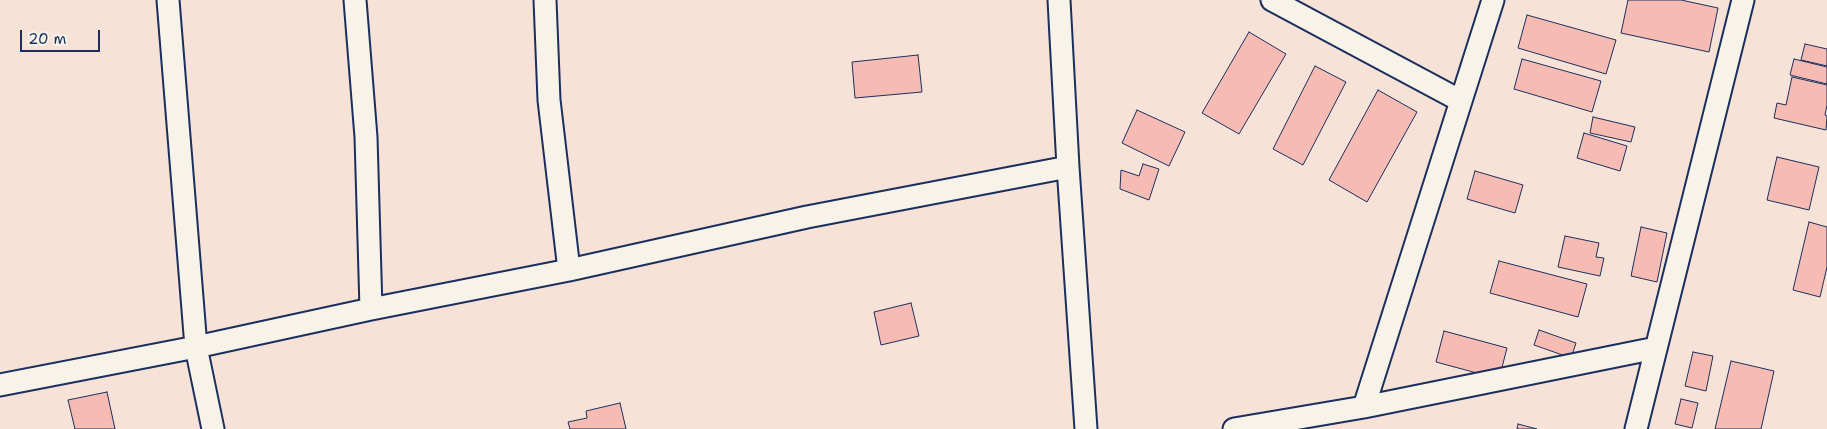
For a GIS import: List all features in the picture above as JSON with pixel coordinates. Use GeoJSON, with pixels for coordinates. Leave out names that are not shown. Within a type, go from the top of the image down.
{"type":"FeatureCollection","features":[{"type":"Feature","properties":{"kind":"street"},"geometry":{"type":"LineString","coordinates":[[168,0],[196,347],[213,429]]}},
{"type":"Feature","properties":{"kind":"street"},"geometry":{"type":"LineString","coordinates":[[356,0],[366,137],[371,309]]}},
{"type":"Feature","properties":{"kind":"street"},"geometry":{"type":"LineString","coordinates":[[544,0],[550,100],[569,270]]}},
{"type":"Feature","properties":{"kind":"street"},"geometry":{"type":"LineString","coordinates":[[1059,0],[1068,167],[1086,429]]}},
{"type":"Feature","properties":{"kind":"street"},"geometry":{"type":"LineString","coordinates":[[1272,0],[1461,101]]}},
{"type":"Feature","properties":{"kind":"street"},"geometry":{"type":"LineString","coordinates":[[1364,407],[1494,0]]}},
{"type":"Feature","properties":{"kind":"street"},"geometry":{"type":"LineString","coordinates":[[1636,429],[1743,0]]}},
{"type":"Feature","properties":{"kind":"street"},"geometry":{"type":"LineString","coordinates":[[0,386],[569,270],[807,217],[1068,167]]}},
{"type":"Feature","properties":{"kind":"street"},"geometry":{"type":"LineString","coordinates":[[1234,429],[1364,407],[1656,348]]}},
{"type":"Feature","properties":{"kind":"building"},"geometry":{"type":"Polygon","coordinates":[[[1628,0],[1681,0],[1718,8],[1709,52],[1621,33],[1628,0]]]}},
{"type":"Feature","properties":{"kind":"building"},"geometry":{"type":"Polygon","coordinates":[[[1527,15],[1616,40],[1606,74],[1518,48],[1527,15]]]}},
{"type":"Feature","properties":{"kind":"building"},"geometry":{"type":"Polygon","coordinates":[[[1249,32],[1286,54],[1239,134],[1202,113],[1249,32]]]}},
{"type":"Feature","properties":{"kind":"building"},"geometry":{"type":"Polygon","coordinates":[[[1805,44],[1827,49],[1827,66],[1801,60],[1805,44]]]}},
{"type":"Feature","properties":{"kind":"building"},"geometry":{"type":"Polygon","coordinates":[[[918,55],[922,92],[855,98],[852,62],[918,55]]]}},
{"type":"Feature","properties":{"kind":"building"},"geometry":{"type":"Polygon","coordinates":[[[1522,59],[1601,81],[1592,112],[1514,89],[1522,59]]]}},
{"type":"Feature","properties":{"kind":"building"},"geometry":{"type":"Polygon","coordinates":[[[1794,59],[1827,67],[1827,84],[1790,75],[1794,59]]]}},
{"type":"Feature","properties":{"kind":"building"},"geometry":{"type":"Polygon","coordinates":[[[1315,66],[1346,82],[1303,165],[1273,149],[1315,66]]]}},
{"type":"Feature","properties":{"kind":"building"},"geometry":{"type":"Polygon","coordinates":[[[1792,77],[1827,85],[1826,130],[1774,118],[1777,103],[1786,105],[1792,77]]]}},
{"type":"Feature","properties":{"kind":"building"},"geometry":{"type":"Polygon","coordinates":[[[1378,90],[1417,112],[1367,202],[1329,180],[1378,90]]]}},
{"type":"Feature","properties":{"kind":"building"},"geometry":{"type":"Polygon","coordinates":[[[1137,110],[1185,132],[1169,166],[1122,143],[1137,110]]]}},
{"type":"Feature","properties":{"kind":"building"},"geometry":{"type":"Polygon","coordinates":[[[1593,117],[1635,127],[1631,142],[1590,133],[1593,117]]]}},
{"type":"Feature","properties":{"kind":"building"},"geometry":{"type":"Polygon","coordinates":[[[1584,133],[1627,146],[1620,171],[1577,158],[1584,133]]]}},
{"type":"Feature","properties":{"kind":"building"},"geometry":{"type":"Polygon","coordinates":[[[1777,157],[1819,167],[1809,210],[1767,200],[1777,157]]]}},
{"type":"Feature","properties":{"kind":"building"},"geometry":{"type":"Polygon","coordinates":[[[1143,164],[1159,169],[1149,200],[1120,189],[1121,170],[1139,176],[1143,164]]]}},
{"type":"Feature","properties":{"kind":"building"},"geometry":{"type":"Polygon","coordinates":[[[1475,171],[1523,185],[1515,213],[1467,199],[1475,171]]]}},
{"type":"Feature","properties":{"kind":"building"},"geometry":{"type":"Polygon","coordinates":[[[1809,222],[1827,227],[1827,267],[1820,297],[1793,290],[1809,222]]]}},
{"type":"Feature","properties":{"kind":"building"},"geometry":{"type":"Polygon","coordinates":[[[1641,227],[1667,233],[1657,282],[1631,276],[1641,227]]]}},
{"type":"Feature","properties":{"kind":"building"},"geometry":{"type":"Polygon","coordinates":[[[1565,236],[1599,243],[1596,257],[1604,258],[1600,276],[1558,267],[1565,236]]]}},
{"type":"Feature","properties":{"kind":"building"},"geometry":{"type":"Polygon","coordinates":[[[1499,261],[1587,284],[1578,317],[1490,293],[1499,261]]]}},
{"type":"Feature","properties":{"kind":"building"},"geometry":{"type":"Polygon","coordinates":[[[911,303],[919,336],[881,345],[874,312],[911,303]]]}},
{"type":"Feature","properties":{"kind":"building"},"geometry":{"type":"Polygon","coordinates":[[[1539,330],[1576,343],[1571,358],[1534,345],[1539,330]]]}},
{"type":"Feature","properties":{"kind":"building"},"geometry":{"type":"Polygon","coordinates":[[[1444,331],[1507,348],[1499,379],[1436,362],[1444,331]]]}},
{"type":"Feature","properties":{"kind":"building"},"geometry":{"type":"Polygon","coordinates":[[[1693,352],[1713,356],[1706,391],[1685,386],[1693,352]]]}},
{"type":"Feature","properties":{"kind":"building"},"geometry":{"type":"Polygon","coordinates":[[[1731,361],[1774,371],[1761,429],[1715,429],[1731,361]]]}},
{"type":"Feature","properties":{"kind":"building"},"geometry":{"type":"Polygon","coordinates":[[[107,392],[115,429],[75,429],[68,400],[107,392]]]}},
{"type":"Feature","properties":{"kind":"building"},"geometry":{"type":"Polygon","coordinates":[[[1681,399],[1698,403],[1692,428],[1675,424],[1681,399]]]}},
{"type":"Feature","properties":{"kind":"building"},"geometry":{"type":"Polygon","coordinates":[[[620,403],[626,429],[570,429],[568,422],[587,418],[586,411],[620,403]]]}},
{"type":"Feature","properties":{"kind":"building"},"geometry":{"type":"Polygon","coordinates":[[[1518,424],[1537,429],[1517,429],[1518,424]]]}}]}
